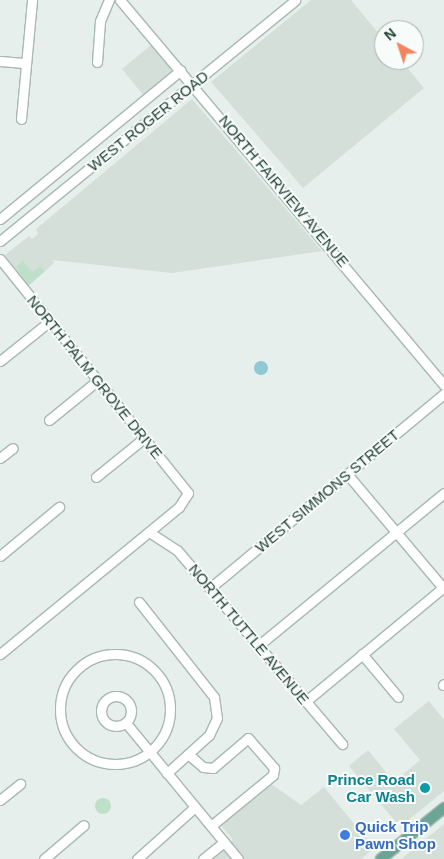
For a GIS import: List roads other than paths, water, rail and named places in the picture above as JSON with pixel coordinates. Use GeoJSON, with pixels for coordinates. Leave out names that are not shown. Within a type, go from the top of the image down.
{"type":"FeatureCollection","features":[{"type":"Feature","properties":{"kind":"main road"},"geometry":{"type":"LineString","coordinates":[[381,859],[444,808]]}},
{"type":"Feature","properties":{"kind":"street"},"geometry":{"type":"LineString","coordinates":[[21,119],[24,63],[32,0]]}},
{"type":"Feature","properties":{"kind":"street"},"geometry":{"type":"LineString","coordinates":[[97,62],[100,21],[109,0]]}},
{"type":"Feature","properties":{"kind":"street","name":"NORTH FAIRVIEW AVENUE"},"geometry":{"type":"LineString","coordinates":[[120,0],[193,84],[444,385]]}},
{"type":"Feature","properties":{"kind":"street","name":"WEST ROGER ROAD"},"geometry":{"type":"LineString","coordinates":[[0,241],[295,0]]}},
{"type":"Feature","properties":{"kind":"street"},"geometry":{"type":"LineString","coordinates":[[0,61],[24,63]]}},
{"type":"Feature","properties":{"kind":"street","name":"WEST ROGER ROAD"},"geometry":{"type":"LineString","coordinates":[[0,219],[181,70]]}},
{"type":"Feature","properties":{"kind":"street","name":"NORTH PALM GROVE DRIVE"},"geometry":{"type":"LineString","coordinates":[[0,259],[190,495],[149,532]]}},
{"type":"Feature","properties":{"kind":"street"},"geometry":{"type":"LineString","coordinates":[[0,361],[50,321]]}},
{"type":"Feature","properties":{"kind":"street"},"geometry":{"type":"LineString","coordinates":[[49,420],[98,380]]}},
{"type":"Feature","properties":{"kind":"street","name":"WEST SIMMONS STREET"},"geometry":{"type":"LineString","coordinates":[[210,588],[444,394]]}},
{"type":"Feature","properties":{"kind":"street"},"geometry":{"type":"LineString","coordinates":[[96,477],[144,438]]}},
{"type":"Feature","properties":{"kind":"street"},"geometry":{"type":"LineString","coordinates":[[0,458],[13,448]]}},
{"type":"Feature","properties":{"kind":"street"},"geometry":{"type":"LineString","coordinates":[[306,701],[444,588],[348,475]]}},
{"type":"Feature","properties":{"kind":"street"},"geometry":{"type":"LineString","coordinates":[[259,645],[444,493]]}},
{"type":"Feature","properties":{"kind":"street"},"geometry":{"type":"LineString","coordinates":[[0,556],[59,507]]}},
{"type":"Feature","properties":{"kind":"street"},"geometry":{"type":"LineString","coordinates":[[0,654],[149,532]]}},
{"type":"Feature","properties":{"kind":"street","name":"NORTH TUTTLE AVENUE"},"geometry":{"type":"LineString","coordinates":[[149,532],[177,550],[342,744]]}},
{"type":"Feature","properties":{"kind":"street"},"geometry":{"type":"LineString","coordinates":[[139,602],[214,697],[217,718],[209,735],[167,773]]}},
{"type":"Feature","properties":{"kind":"street"},"geometry":{"type":"LineString","coordinates":[[108,653],[124,654],[154,668],[164,683],[171,707],[170,724],[151,752],[125,763],[109,764],[93,760],[72,744],[64,731],[59,706],[65,684],[76,668],[108,653]]}},
{"type":"Feature","properties":{"kind":"street"},"geometry":{"type":"LineString","coordinates":[[362,654],[398,697]]}},
{"type":"Feature","properties":{"kind":"street"},"geometry":{"type":"LineString","coordinates":[[126,723],[238,859]]}},
{"type":"Feature","properties":{"kind":"street"},"geometry":{"type":"LineString","coordinates":[[188,754],[202,767],[212,768],[248,738],[274,768],[273,775],[211,826]]}},
{"type":"Feature","properties":{"kind":"street"},"geometry":{"type":"LineString","coordinates":[[0,800],[20,784]]}},
{"type":"Feature","properties":{"kind":"street"},"geometry":{"type":"LineString","coordinates":[[137,859],[195,808]]}},
{"type":"Feature","properties":{"kind":"street"},"geometry":{"type":"LineString","coordinates":[[44,859],[84,825]]}},
{"type":"Feature","properties":{"kind":"street"},"geometry":{"type":"LineString","coordinates":[[203,859],[224,842]]}},
{"type":"Feature","properties":{"kind":"water"},"geometry":{"type":"Polygon","coordinates":[[[261,361],[266,363],[268,368],[266,373],[261,375],[256,373],[254,368],[256,363],[261,361]]]}},
{"type":"Feature","properties":{"kind":"place","name":"Prince Road Car Wash"},"geometry":{"type":"Point","coordinates":[425,788]}},
{"type":"Feature","properties":{"kind":"place","name":"Quick Trip Pawn Shop"},"geometry":{"type":"Point","coordinates":[345,835]}}]}
